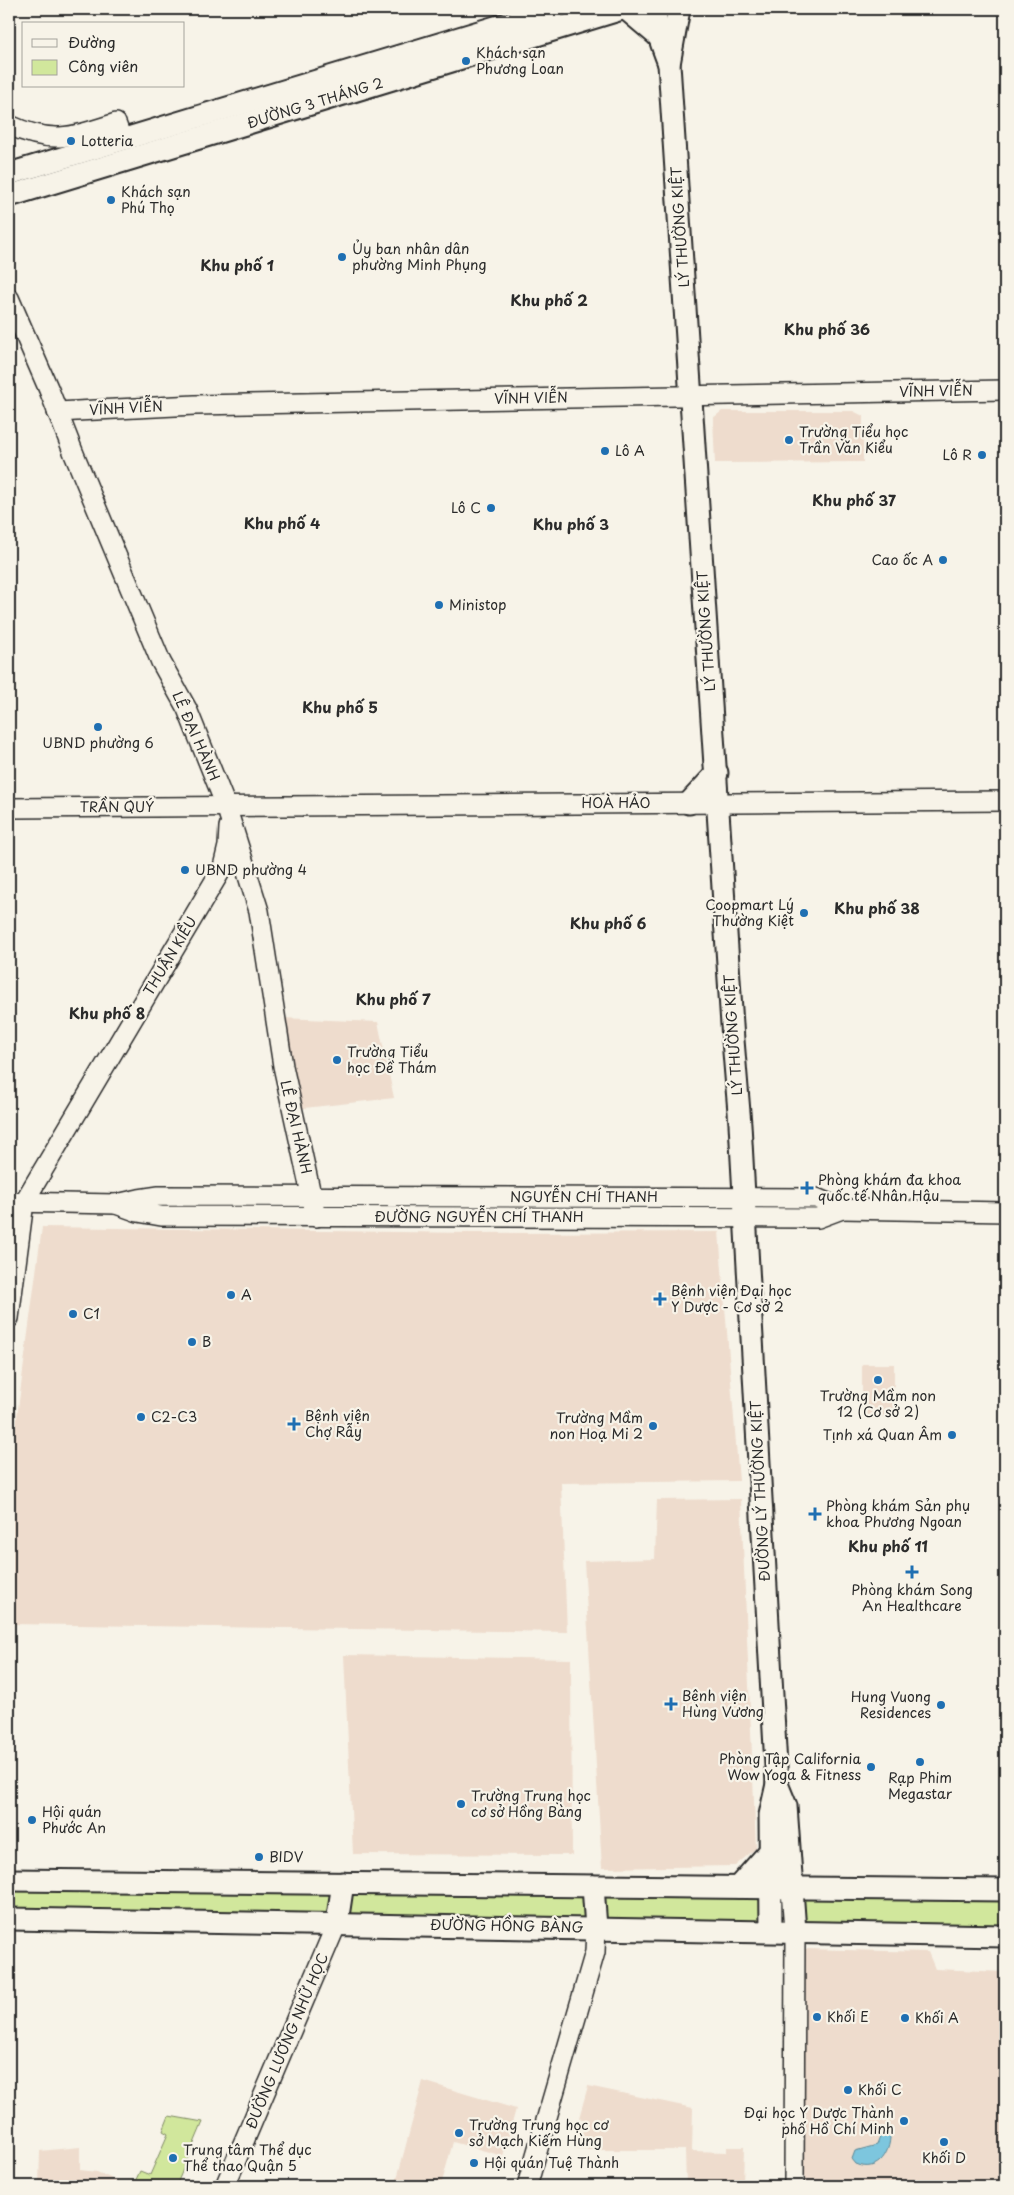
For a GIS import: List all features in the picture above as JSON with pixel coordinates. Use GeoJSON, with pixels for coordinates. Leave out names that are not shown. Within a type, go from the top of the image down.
{"type":"FeatureCollection","features":[{"type":"Feature","properties":{"kind":"main road","name":"ĐƯỜNG 3 THÁNG 2"},"geometry":{"type":"LineString","coordinates":[[9,174],[555,9]]}},
{"type":"Feature","properties":{"kind":"main road","name":"ĐƯỜNG 3 THÁNG 2"},"geometry":{"type":"LineString","coordinates":[[9,196],[622,9]]}},
{"type":"Feature","properties":{"kind":"main road"},"geometry":{"type":"LineString","coordinates":[[626,9],[658,36]]}},
{"type":"Feature","properties":{"kind":"main road","name":"LÝ THƯỜNG KIỆT"},"geometry":{"type":"LineString","coordinates":[[656,9],[655,24],[669,64]]}},
{"type":"Feature","properties":{"kind":"main road","name":"LÝ THƯỜNG KIỆT"},"geometry":{"type":"LineString","coordinates":[[679,9],[669,64],[744,1207]]}},
{"type":"Feature","properties":{"kind":"main road"},"geometry":{"type":"LineString","coordinates":[[689,803],[716,773]]}},
{"type":"Feature","properties":{"kind":"main road","name":"ĐƯỜNG LÝ THƯỜNG KIỆT"},"geometry":{"type":"LineString","coordinates":[[744,1207],[777,1784],[770,1815],[771,1931]]}},
{"type":"Feature","properties":{"kind":"main road","name":"ĐƯỜNG LÝ THƯỜNG KIỆT"},"geometry":{"type":"LineString","coordinates":[[777,1784],[786,1806],[794,1931]]}},
{"type":"Feature","properties":{"kind":"main road"},"geometry":{"type":"LineString","coordinates":[[738,1887],[770,1851]]}},
{"type":"Feature","properties":{"kind":"main road"},"geometry":{"type":"LineString","coordinates":[[9,1880],[1005,1890]]}},
{"type":"Feature","properties":{"kind":"main road"},"geometry":{"type":"LineString","coordinates":[[337,1923],[343,1883]]}},
{"type":"Feature","properties":{"kind":"main road"},"geometry":{"type":"LineString","coordinates":[[593,1886],[596,1928]]}},
{"type":"Feature","properties":{"kind":"main road","name":"ĐƯỜNG HỒNG BÀNG"},"geometry":{"type":"LineString","coordinates":[[9,1919],[337,1923],[1005,1936]]}},
{"type":"Feature","properties":{"kind":"street"},"geometry":{"type":"LineString","coordinates":[[9,125],[34,136],[57,138],[79,135],[116,123],[122,140]]}},
{"type":"Feature","properties":{"kind":"street","name":"LÊ ĐẠI HÀNH"},"geometry":{"type":"LineString","coordinates":[[9,298],[161,662],[187,709],[226,806],[259,911],[283,1066],[316,1216]]}},
{"type":"Feature","properties":{"kind":"street","name":"VĨNH VIỄN"},"geometry":{"type":"LineString","coordinates":[[58,412],[195,405],[1005,390]]}},
{"type":"Feature","properties":{"kind":"street","name":"HOÀ HẢO"},"geometry":{"type":"LineString","coordinates":[[226,806],[1005,801]]}},
{"type":"Feature","properties":{"kind":"street","name":"TRẦN QUÝ"},"geometry":{"type":"LineString","coordinates":[[9,808],[226,806]]}},
{"type":"Feature","properties":{"kind":"street","name":"THUẬN KIỀU"},"geometry":{"type":"LineString","coordinates":[[17,1202],[222,867],[228,846],[229,832],[226,806]]}},
{"type":"Feature","properties":{"kind":"street","name":"NGUYỄN CHÍ THANH"},"geometry":{"type":"LineString","coordinates":[[159,1196],[542,1197],[744,1207]]}},
{"type":"Feature","properties":{"kind":"street","name":"ĐƯỜNG NGUYỄN CHÍ THANH"},"geometry":{"type":"LineString","coordinates":[[17,1202],[116,1204],[139,1198],[159,1196]]}},
{"type":"Feature","properties":{"kind":"street"},"geometry":{"type":"LineString","coordinates":[[282,1197],[282,1216]]}},
{"type":"Feature","properties":{"kind":"street"},"geometry":{"type":"LineString","coordinates":[[482,1197],[482,1217]]}},
{"type":"Feature","properties":{"kind":"street"},"geometry":{"type":"LineString","coordinates":[[542,1197],[546,1217]]}},
{"type":"Feature","properties":{"kind":"street"},"geometry":{"type":"LineString","coordinates":[[9,1318],[17,1202]]}},
{"type":"Feature","properties":{"kind":"street","name":"ĐƯỜNG NGUYỄN CHÍ THANH"},"geometry":{"type":"LineString","coordinates":[[116,1204],[138,1212],[161,1216],[546,1217],[744,1207],[818,1218],[842,1209],[1005,1212]]}},
{"type":"Feature","properties":{"kind":"street","name":"ĐƯỜNG LƯƠNG NHỮ HỌC"},"geometry":{"type":"LineString","coordinates":[[225,2186],[337,1923]]}},
{"type":"Feature","properties":{"kind":"street"},"geometry":{"type":"LineString","coordinates":[[527,2186],[595,1952],[596,1928]]}},
{"type":"Feature","properties":{"kind":"street"},"geometry":{"type":"LineString","coordinates":[[794,1931],[794,2186]]}},
{"type":"Feature","properties":{"kind":"shaded area","name":"Trường Tiểu học Trần Văn Kiểu"},"geometry":{"type":"Polygon","coordinates":[[[722,411],[853,411],[863,416],[863,462],[715,463],[713,418],[722,411]]]}},
{"type":"Feature","properties":{"kind":"shaded area","name":"Trường Tiểu học Đề Thám"},"geometry":{"type":"Polygon","coordinates":[[[281,1018],[378,1022],[394,1098],[295,1109],[281,1018]]]}},
{"type":"Feature","properties":{"kind":"shaded area","name":"Bệnh viện Chợ Rẫy"},"geometry":{"type":"Polygon","coordinates":[[[42,1227],[471,1233],[719,1232],[739,1481],[561,1483],[567,1632],[9,1624],[9,1477],[42,1227]]]}},
{"type":"Feature","properties":{"kind":"shaded area","name":"Trường Mầm non 12 (Cơ sở 2)"},"geometry":{"type":"Polygon","coordinates":[[[862,1364],[894,1364],[894,1417],[862,1417],[862,1364]]]}},
{"type":"Feature","properties":{"kind":"shaded area","name":"Bệnh viện Hùng Vương"},"geometry":{"type":"Polygon","coordinates":[[[741,1499],[756,1848],[735,1866],[602,1868],[584,1561],[655,1559],[657,1500],[741,1499]]]}},
{"type":"Feature","properties":{"kind":"shaded area","name":"Trường Trung học cơ sở Hồng Bàng"},"geometry":{"type":"Polygon","coordinates":[[[344,1655],[571,1659],[572,1855],[353,1854],[344,1655]]]}},
{"type":"Feature","properties":{"kind":"shaded area","name":"Đại học Y Dược Thành phố Hồ Chí Minh"},"geometry":{"type":"Polygon","coordinates":[[[805,1949],[928,1952],[935,1969],[1005,1972],[1005,2186],[802,2186],[805,1949]]]}},
{"type":"Feature","properties":{"kind":"shaded area","name":"Trường Trung học cơ sở Mạch Kiếm Hùng"},"geometry":{"type":"Polygon","coordinates":[[[423,2081],[516,2109],[503,2156],[453,2142],[441,2186],[395,2186],[423,2081]]]}},
{"type":"Feature","properties":{"kind":"shaded area"},"geometry":{"type":"Polygon","coordinates":[[[588,2086],[693,2108],[692,2151],[727,2152],[727,2147],[744,2147],[743,2186],[686,2186],[685,2150],[577,2150],[586,2120],[579,2118],[588,2086]]]}},
{"type":"Feature","properties":{"kind":"shaded area"},"geometry":{"type":"Polygon","coordinates":[[[80,2147],[80,2170],[97,2172],[117,2181],[116,2186],[39,2186],[40,2151],[80,2147]]]}},
{"type":"Feature","properties":{"kind":"green space"},"geometry":{"type":"Polygon","coordinates":[[[9,1887],[762,1898],[761,1921],[9,1910],[9,1887]]]}},
{"type":"Feature","properties":{"kind":"green space"},"geometry":{"type":"Polygon","coordinates":[[[801,1897],[1005,1898],[1005,1927],[801,1926],[801,1897]]]}},
{"type":"Feature","properties":{"kind":"green space","name":"Trung tâm Thể dục Thể thao Quận 5"},"geometry":{"type":"Polygon","coordinates":[[[169,2116],[203,2122],[176,2186],[133,2186],[140,2171],[150,2175],[168,2134],[163,2131],[169,2116]]]}},
{"type":"Feature","properties":{"kind":"water"},"geometry":{"type":"Polygon","coordinates":[[[888,2127],[890,2130],[889,2146],[882,2159],[871,2166],[856,2164],[852,2159],[855,2151],[877,2145],[883,2129],[888,2127]]]}},
{"type":"Feature","properties":{"kind":"place","name":"Khách sạn Phương Loan"},"geometry":{"type":"Point","coordinates":[466,61]}},
{"type":"Feature","properties":{"kind":"place","name":"Lotteria"},"geometry":{"type":"Point","coordinates":[71,141]}},
{"type":"Feature","properties":{"kind":"place","name":"Khách sạn Phú Thọ"},"geometry":{"type":"Point","coordinates":[111,200]}},
{"type":"Feature","properties":{"kind":"place","name":"Ủy ban nhân dân phường Minh Phụng"},"geometry":{"type":"Point","coordinates":[342,257]}},
{"type":"Feature","properties":{"kind":"place","name":"Trường Tiểu học Trần Văn Kiểu"},"geometry":{"type":"Point","coordinates":[789,440]}},
{"type":"Feature","properties":{"kind":"place","name":"Lô A"},"geometry":{"type":"Point","coordinates":[605,451]}},
{"type":"Feature","properties":{"kind":"place","name":"Lô R"},"geometry":{"type":"Point","coordinates":[982,455]}},
{"type":"Feature","properties":{"kind":"place","name":"Lô C"},"geometry":{"type":"Point","coordinates":[491,508]}},
{"type":"Feature","properties":{"kind":"place","name":"Cao ốc A"},"geometry":{"type":"Point","coordinates":[943,560]}},
{"type":"Feature","properties":{"kind":"place","name":"Ministop"},"geometry":{"type":"Point","coordinates":[439,605]}},
{"type":"Feature","properties":{"kind":"place","name":"UBND phường 6"},"geometry":{"type":"Point","coordinates":[98,727]}},
{"type":"Feature","properties":{"kind":"place","name":"UBND phường 4"},"geometry":{"type":"Point","coordinates":[185,870]}},
{"type":"Feature","properties":{"kind":"place","name":"Coopmart Lý Thường Kiệt"},"geometry":{"type":"Point","coordinates":[804,913]}},
{"type":"Feature","properties":{"kind":"place","name":"Trường Tiểu học Đề Thám"},"geometry":{"type":"Point","coordinates":[337,1060]}},
{"type":"Feature","properties":{"kind":"place","name":"Phòng khám đa khoa quốc tế Nhân Hậu"},"geometry":{"type":"Point","coordinates":[807,1188]}},
{"type":"Feature","properties":{"kind":"place","name":"A"},"geometry":{"type":"Point","coordinates":[231,1295]}},
{"type":"Feature","properties":{"kind":"place","name":"Bệnh viện Đại học Y Dược - Cơ sở 2"},"geometry":{"type":"Point","coordinates":[660,1299]}},
{"type":"Feature","properties":{"kind":"place","name":"C1"},"geometry":{"type":"Point","coordinates":[73,1314]}},
{"type":"Feature","properties":{"kind":"place","name":"B"},"geometry":{"type":"Point","coordinates":[192,1342]}},
{"type":"Feature","properties":{"kind":"place","name":"Trường Mầm non 12 (Cơ sở 2)"},"geometry":{"type":"Point","coordinates":[878,1380]}},
{"type":"Feature","properties":{"kind":"place","name":"C2-C3"},"geometry":{"type":"Point","coordinates":[141,1417]}},
{"type":"Feature","properties":{"kind":"place","name":"Bệnh viện Chợ Rẫy"},"geometry":{"type":"Point","coordinates":[294,1424]}},
{"type":"Feature","properties":{"kind":"place","name":"Trường Mầm non Hoạ Mi 2"},"geometry":{"type":"Point","coordinates":[653,1426]}},
{"type":"Feature","properties":{"kind":"place","name":"Tịnh xá Quan Âm"},"geometry":{"type":"Point","coordinates":[952,1435]}},
{"type":"Feature","properties":{"kind":"place","name":"Phòng khám Sản phụ khoa Phương Ngoan"},"geometry":{"type":"Point","coordinates":[815,1514]}},
{"type":"Feature","properties":{"kind":"place","name":"Phòng khám Song An Healthcare"},"geometry":{"type":"Point","coordinates":[912,1572]}},
{"type":"Feature","properties":{"kind":"place","name":"Bệnh viện Hùng Vương"},"geometry":{"type":"Point","coordinates":[671,1704]}},
{"type":"Feature","properties":{"kind":"place","name":"Hung Vuong Residences"},"geometry":{"type":"Point","coordinates":[941,1705]}},
{"type":"Feature","properties":{"kind":"place","name":"Rạp Phim Megastar"},"geometry":{"type":"Point","coordinates":[920,1762]}},
{"type":"Feature","properties":{"kind":"place","name":"Phòng Tập California Wow Yoga & Fitness"},"geometry":{"type":"Point","coordinates":[871,1767]}},
{"type":"Feature","properties":{"kind":"place","name":"Trường Trung học cơ sở Hồng Bàng"},"geometry":{"type":"Point","coordinates":[461,1804]}},
{"type":"Feature","properties":{"kind":"place","name":"Hội quán Phước An"},"geometry":{"type":"Point","coordinates":[32,1820]}},
{"type":"Feature","properties":{"kind":"place","name":"BIDV"},"geometry":{"type":"Point","coordinates":[259,1857]}},
{"type":"Feature","properties":{"kind":"place","name":"Khối E"},"geometry":{"type":"Point","coordinates":[817,2017]}},
{"type":"Feature","properties":{"kind":"place","name":"Khối A"},"geometry":{"type":"Point","coordinates":[905,2018]}},
{"type":"Feature","properties":{"kind":"place","name":"Khối C"},"geometry":{"type":"Point","coordinates":[848,2090]}},
{"type":"Feature","properties":{"kind":"place","name":"Đại học Y Dược Thành phố Hồ Chí Minh"},"geometry":{"type":"Point","coordinates":[904,2121]}},
{"type":"Feature","properties":{"kind":"place","name":"Trường Trung học cơ sở Mạch Kiếm Hùng"},"geometry":{"type":"Point","coordinates":[459,2133]}},
{"type":"Feature","properties":{"kind":"place","name":"Khối D"},"geometry":{"type":"Point","coordinates":[944,2142]}},
{"type":"Feature","properties":{"kind":"place","name":"Trung tâm Thể dục Thể thao Quận 5"},"geometry":{"type":"Point","coordinates":[173,2158]}},
{"type":"Feature","properties":{"kind":"place","name":"Hội quán Tuệ Thành"},"geometry":{"type":"Point","coordinates":[474,2163]}},
{"type":"Feature","properties":{"kind":"district","name":"Khu phố 1"},"geometry":{"type":"Point","coordinates":[237,266]}},
{"type":"Feature","properties":{"kind":"district","name":"Khu phố 2"},"geometry":{"type":"Point","coordinates":[549,301]}},
{"type":"Feature","properties":{"kind":"district","name":"Khu phố 36"},"geometry":{"type":"Point","coordinates":[827,330]}},
{"type":"Feature","properties":{"kind":"district","name":"Khu phố 37"},"geometry":{"type":"Point","coordinates":[854,501]}},
{"type":"Feature","properties":{"kind":"district","name":"Khu phố 4"},"geometry":{"type":"Point","coordinates":[282,524]}},
{"type":"Feature","properties":{"kind":"district","name":"Khu phố 3"},"geometry":{"type":"Point","coordinates":[571,525]}},
{"type":"Feature","properties":{"kind":"district","name":"Khu phố 5"},"geometry":{"type":"Point","coordinates":[340,708]}},
{"type":"Feature","properties":{"kind":"district","name":"Khu phố 38"},"geometry":{"type":"Point","coordinates":[877,909]}},
{"type":"Feature","properties":{"kind":"district","name":"Khu phố 6"},"geometry":{"type":"Point","coordinates":[608,924]}},
{"type":"Feature","properties":{"kind":"district","name":"Khu phố 7"},"geometry":{"type":"Point","coordinates":[393,1000]}},
{"type":"Feature","properties":{"kind":"district","name":"Khu phố 8"},"geometry":{"type":"Point","coordinates":[107,1014]}},
{"type":"Feature","properties":{"kind":"district","name":"Khu phố 11"},"geometry":{"type":"Point","coordinates":[888,1547]}}]}
